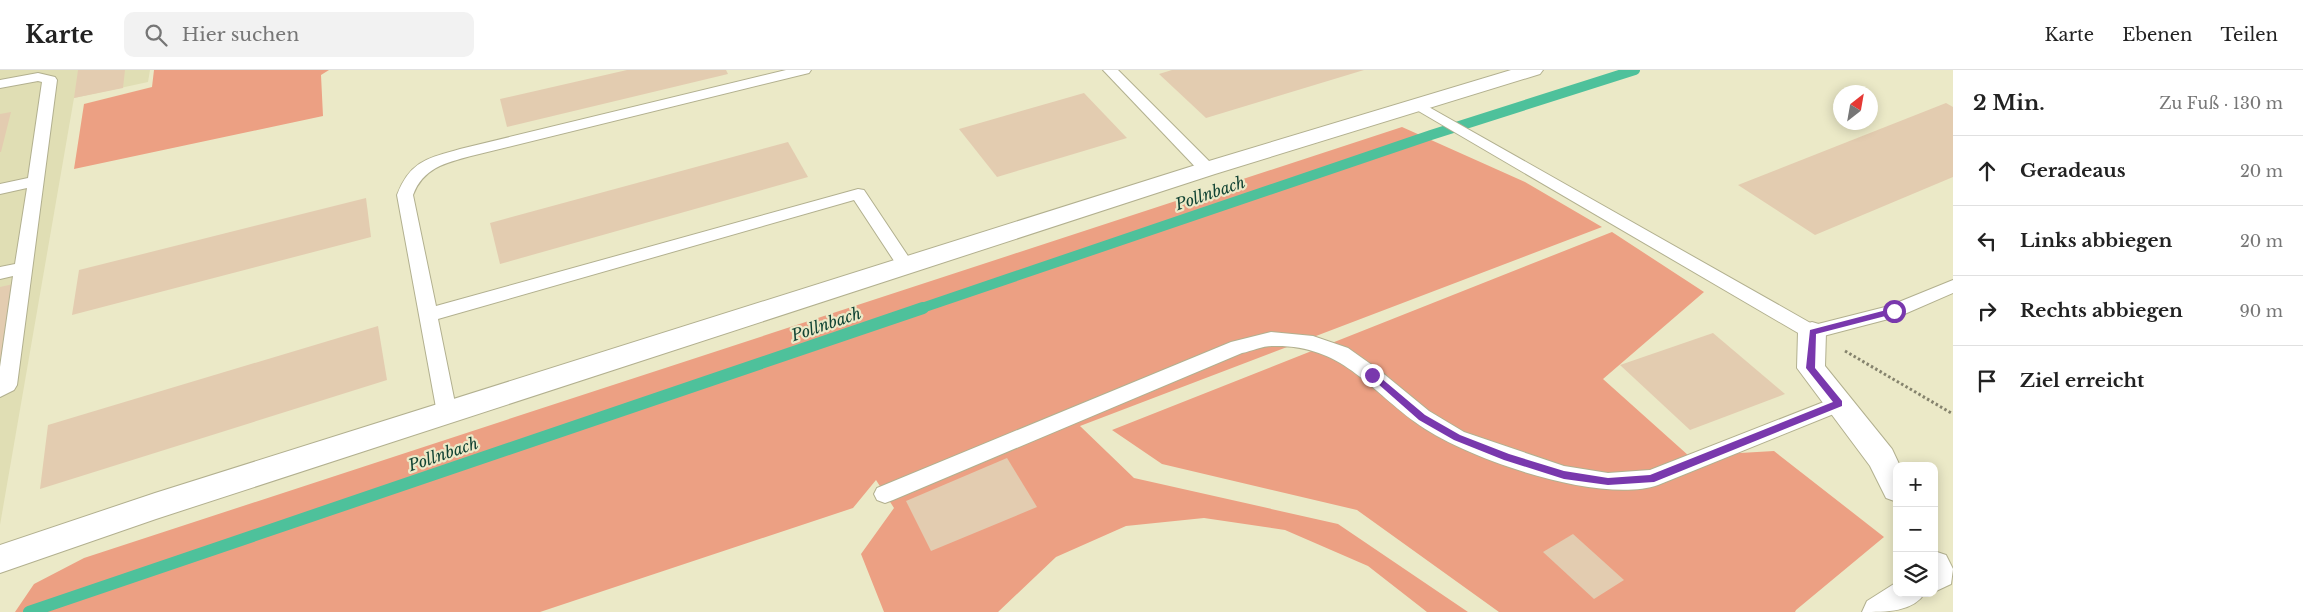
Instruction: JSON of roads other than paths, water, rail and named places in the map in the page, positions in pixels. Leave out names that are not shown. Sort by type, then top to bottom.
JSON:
[{"type":"street","points":[[0,559],[155,506],[1206,168],[1420,106],[1533,70]]},
{"type":"street","points":[[1812,332],[1810,368],[1881,458],[1893,481]]},
{"type":"street","points":[[1879,612],[1902,597]]},
{"type":"lane","points":[[447,412],[405,195],[410,179],[433,162],[466,152],[804,70]]},
{"type":"lane","points":[[1110,70],[1206,168]]},
{"type":"lane","points":[[0,84],[38,77],[50,80],[7,385],[0,390]]},
{"type":"lane","points":[[1420,106],[1812,332],[1894,311],[1953,286]]},
{"type":"lane","points":[[0,189],[36,181]]},
{"type":"lane","points":[[428,315],[858,194],[906,266]]},
{"type":"lane","points":[[0,273],[24,268]]},
{"type":"lane","points":[[885,494],[1238,347],[1271,339],[1314,343],[1341,353],[1372,375],[1422,418],[1457,438],[1507,457],[1564,475],[1608,482],[1651,479],[1839,404]]},
{"type":"waterway","name":"Pollnbach","points":[[919,309],[1431,135],[1635,70]]},
{"type":"waterway","name":"Pollnbach","points":[[29,612],[923,308]]}]
